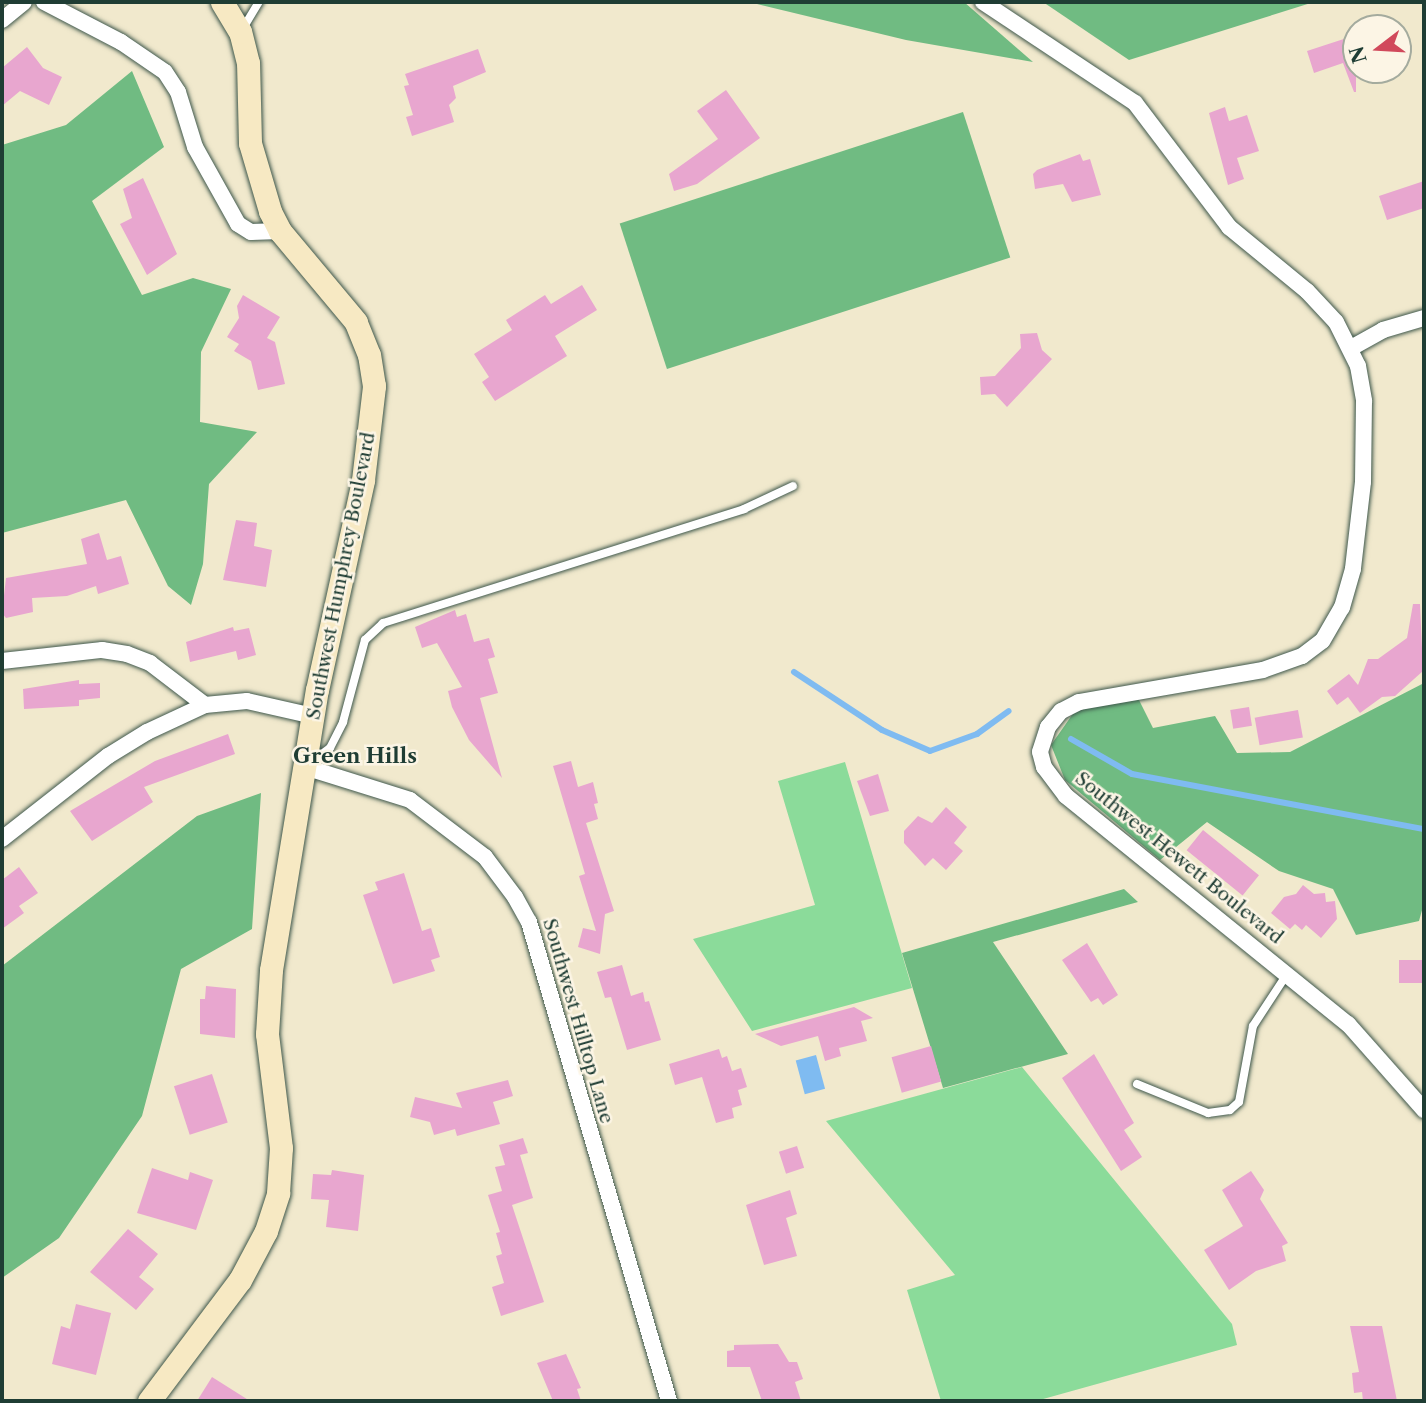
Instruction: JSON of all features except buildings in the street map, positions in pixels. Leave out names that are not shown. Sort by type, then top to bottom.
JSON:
[{"type":"main road","name":"Southwest Humphrey Boulevard","points":[[149,1401],[240,1280],[266,1231],[278,1193],[281,1148],[268,1057],[267,1006],[313,716],[363,480],[374,386],[369,355],[356,323],[280,231],[260,186],[250,143],[248,63],[240,32],[222,2]]},
{"type":"street","points":[[2,20],[24,2]]},
{"type":"street","points":[[44,2],[121,42],[165,72],[178,92],[195,146],[238,225],[251,232],[280,231]]},
{"type":"street","name":"Southwest Hewett Boulevard","points":[[983,2],[1135,103],[1229,227],[1322,304],[1352,348],[1364,401],[1358,538],[1342,607],[1322,640],[1302,656],[1263,670],[1079,702],[1053,719],[1040,752],[1049,776],[1066,796],[1348,1024],[1424,1110]]},
{"type":"street","points":[[1352,348],[1383,330],[1424,317]]},
{"type":"street","points":[[2,661],[102,650],[127,654],[150,663],[205,705]]},
{"type":"street","points":[[2,839],[108,756],[205,705],[247,701],[313,716]]},
{"type":"street","name":"Southwest Hilltop Lane","points":[[305,767],[410,800],[485,857],[515,897],[528,922],[669,1401]]},
{"type":"lane","points":[[240,32],[259,2]]},
{"type":"lane","points":[[305,767],[330,748],[344,722],[365,640],[383,623],[744,509],[793,485]]},
{"type":"lane","points":[[1137,1084],[1208,1113],[1230,1110],[1239,1101],[1256,1018],[1288,973]]},
{"type":"green space","points":[[749,2],[964,2],[1033,62],[906,40]]},
{"type":"green space","points":[[1043,2],[1314,2],[1129,60]]},
{"type":"green space","points":[[132,71],[164,147],[92,201],[142,295],[193,278],[231,289],[201,352],[200,422],[257,432],[209,484],[203,564],[191,605],[168,586],[126,500],[2,533],[2,145],[66,125]]},
{"type":"green space","points":[[963,112],[1010,258],[667,369],[620,224]]},
{"type":"green space","points":[[1424,683],[1424,903],[1419,921],[1356,935],[1333,889],[1279,871],[1207,822],[1160,860],[1065,780],[1051,745],[1077,708],[1137,696],[1153,728],[1215,716],[1237,753],[1290,752]]},
{"type":"green space","points":[[845,762],[912,988],[752,1031],[693,939],[815,905],[778,781]]},
{"type":"green space","points":[[261,793],[252,929],[181,969],[142,1116],[59,1238],[2,1278],[2,966],[197,816]]},
{"type":"green space","points":[[1124,889],[1138,902],[993,942],[1068,1054],[943,1088],[902,953]]},
{"type":"green space","points":[[1022,1067],[1232,1324],[1237,1345],[1036,1401],[941,1401],[907,1290],[955,1275],[826,1121]]},
{"type":"water","points":[[816,1055],[825,1089],[805,1094],[796,1060]]},
{"type":"waterway","points":[[794,672],[882,730],[930,751],[977,734],[1009,711]]},
{"type":"waterway","points":[[1071,739],[1132,774],[1424,829]]},
{"type":"district","name":"Green Hills","points":[[355,756]]}]
